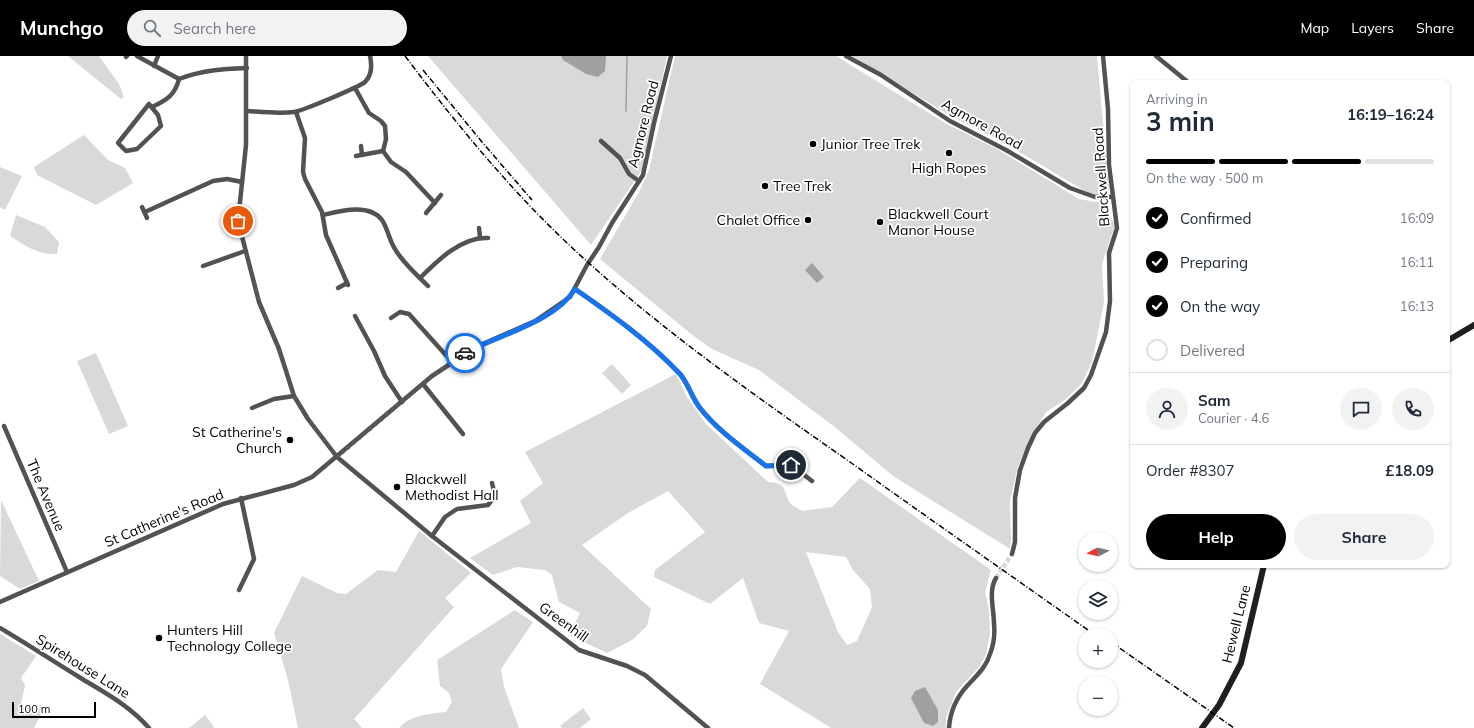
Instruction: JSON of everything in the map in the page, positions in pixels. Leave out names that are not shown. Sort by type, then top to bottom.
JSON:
[{"type":"main road","points":[[1450,339],[1474,325]]},
{"type":"main road","name":"Hewell Lane","points":[[1202,728],[1216,709],[1237,672],[1243,655],[1263,568]]},
{"type":"street","points":[[137,56],[179,79],[196,72],[247,68]]},
{"type":"street","points":[[154,66],[158,56]]},
{"type":"street","name":"Greenhill","points":[[246,56],[247,111],[238,221],[244,251],[259,302],[279,349],[294,396],[308,419],[337,457],[432,536],[579,650],[627,666],[645,675],[708,728]]},
{"type":"street","points":[[247,111],[296,112],[355,88],[364,82],[369,76],[371,67],[370,56]]},
{"type":"street","name":"Agmore Road","points":[[452,362],[476,347],[520,329],[535,321],[562,303],[575,289],[584,269],[643,175],[654,123],[671,56]]},
{"type":"street","name":"Agmore Road","points":[[846,56],[881,75],[950,121],[1006,150],[1070,188],[1095,197],[1113,197]]},
{"type":"street","name":"Blackwell Road","points":[[1012,554],[1015,542],[1014,498],[1020,470],[1028,448],[1044,422],[1084,388],[1092,375],[1106,332],[1110,301],[1109,253],[1117,228],[1109,165],[1108,109],[1103,56]]},
{"type":"street","points":[[1156,56],[1185,80]]},
{"type":"street","points":[[152,107],[175,93],[179,79]]},
{"type":"street","points":[[355,88],[369,112],[381,120],[385,126],[386,139],[383,151]]},
{"type":"street","points":[[149,104],[152,107],[158,115],[161,126],[137,149],[126,151],[118,143],[149,104]]},
{"type":"street","points":[[296,112],[304,138],[303,172],[323,215],[326,235],[347,284],[338,288]]},
{"type":"street","points":[[600,141],[620,158],[629,174],[640,181]]},
{"type":"street","points":[[361,146],[362,155]]},
{"type":"street","points":[[356,156],[383,151]]},
{"type":"street","points":[[383,151],[392,162],[406,172],[434,203]]},
{"type":"street","points":[[147,218],[144,209],[213,181],[227,179],[242,182]]},
{"type":"street","points":[[426,213],[441,195]]},
{"type":"street","points":[[323,215],[341,210],[356,210],[374,214],[381,219],[394,248],[404,262],[428,286]]},
{"type":"street","points":[[479,228],[480,237]]},
{"type":"street","points":[[420,278],[443,254],[480,237],[488,238]]},
{"type":"street","points":[[203,266],[244,251]]},
{"type":"street","points":[[575,289],[605,310],[652,348],[681,375],[699,406],[715,426],[766,466],[791,465],[812,480]]},
{"type":"street","points":[[391,318],[400,312],[409,314],[452,362]]},
{"type":"street","points":[[355,316],[374,351],[385,376],[402,402]]},
{"type":"street","name":"St Catherine's Road","points":[[0,602],[223,504],[302,482],[312,477],[423,384],[452,362]]},
{"type":"street","points":[[423,384],[463,434]]},
{"type":"street","points":[[252,408],[274,399],[294,396]]},
{"type":"street","name":"The Avenue","points":[[4,426],[67,572]]},
{"type":"street","points":[[432,536],[445,517],[457,509],[488,505],[495,496],[492,483]]},
{"type":"street","points":[[239,590],[254,559],[241,498]]},
{"type":"street","points":[[949,728],[951,713],[954,705],[964,689],[983,668],[991,653],[995,626],[992,587],[996,578]]},
{"type":"street","name":"Spirehouse Lane","points":[[0,628],[81,679],[108,693],[135,712],[149,728]]},
{"type":"shaded area","points":[[68,56],[99,56],[119,84],[124,97],[121,99]]},
{"type":"shaded area","points":[[428,56],[667,56],[642,170],[591,245]]},
{"type":"shaded area","points":[[561,56],[606,56],[605,71],[598,77],[586,74],[563,60]]},
{"type":"shaded area","points":[[675,56],[836,56],[945,123],[997,149],[1079,199],[1102,203],[1112,220],[1116,222],[1102,264],[1104,302],[1092,362],[1082,383],[1066,399],[1046,412],[1030,439],[1018,466],[1010,501],[1010,549],[893,476],[836,428],[759,370],[712,349],[691,334],[600,259],[639,192],[649,170]]},
{"type":"shaded area","points":[[852,56],[1097,56],[1109,190],[1108,196],[1095,195],[1085,191],[999,140],[949,115]]},
{"type":"shaded area","points":[[84,135],[108,160],[125,168],[133,183],[96,205],[37,175],[34,167]]},
{"type":"shaded area","points":[[0,167],[22,176],[5,210],[0,207]]},
{"type":"shaded area","points":[[16,215],[45,227],[59,242],[57,254],[43,253],[10,236]]},
{"type":"shaded area","points":[[812,263],[824,277],[817,283],[805,270]]},
{"type":"shaded area","points":[[96,353],[128,426],[109,434],[77,361]]},
{"type":"shaded area","points":[[612,364],[631,385],[622,394],[602,373]]},
{"type":"shaded area","points":[[676,374],[687,397],[706,424],[768,482],[775,482],[782,486],[791,504],[802,511],[832,507],[860,478],[991,570],[985,592],[989,610],[990,634],[986,654],[980,666],[956,692],[946,718],[946,728],[831,728],[760,684],[789,631],[759,623],[743,578],[710,604],[654,577],[655,570],[705,532],[668,491],[628,513],[582,545],[651,609],[647,626],[632,640],[607,653],[569,635],[580,613],[559,602],[552,575],[545,570],[517,567],[493,575],[470,558],[531,523],[520,501],[543,483],[525,452]],"holes":[[[806,552],[846,557],[853,570],[870,589],[872,607],[857,641],[847,645],[838,632]]]},
{"type":"shaded area","points":[[1,500],[39,581],[20,589],[0,576]]},
{"type":"shaded area","points":[[419,531],[471,573],[445,598],[454,607],[354,719],[362,728],[298,728],[288,680],[274,633],[302,576],[337,593],[346,594],[378,570],[396,572]]},
{"type":"shaded area","points":[[515,610],[533,622],[501,669],[504,687],[519,728],[399,728],[414,718],[446,712],[452,702],[449,693],[440,686],[437,660]]},
{"type":"shaded area","points":[[0,634],[36,656],[21,678],[25,685],[20,708],[44,709],[34,728],[0,728]]},
{"type":"shaded area","points":[[925,687],[938,710],[938,722],[933,726],[924,723],[911,698],[915,691]]},
{"type":"shaded area","points":[[583,708],[591,719],[580,728],[562,728],[560,726]]},
{"type":"shaded area","points":[[205,715],[214,727],[213,728],[189,728]]},
{"type":"waterway","points":[[626,111],[627,56]]},
{"type":"tunnel","points":[[996,578],[1012,554]]},
{"type":"railway","points":[[405,56],[462,129],[502,176],[566,242],[633,301],[740,384],[1085,628]]},
{"type":"railway","points":[[423,70],[532,200]]},
{"type":"railway","points":[[1118,647],[1234,728]]},
{"type":"way so far","points":[[238,221],[244,251],[259,302],[279,349],[294,396],[308,419],[337,457],[432,376],[465,353]]},
{"type":"place","name":"Junior Tree Trek","points":[[813,144]]},
{"type":"place","name":"High Ropes","points":[[949,153]]},
{"type":"place","name":"Tree Trek","points":[[765,186]]},
{"type":"place","name":"Chalet Office","points":[[808,220]]},
{"type":"place","name":"Blackwell Court Manor House","points":[[880,222]]},
{"type":"place","name":"St Catherine's Church","points":[[290,440]]},
{"type":"place","name":"Blackwell Methodist Hall","points":[[397,487]]},
{"type":"place","name":"Hunters Hill Technology College","points":[[159,638]]},
{"type":"route","points":[[465,353],[520,329],[546,315],[570,297],[575,289],[605,310],[652,348],[681,375],[690,393],[715,426],[766,466],[791,465]]}]
